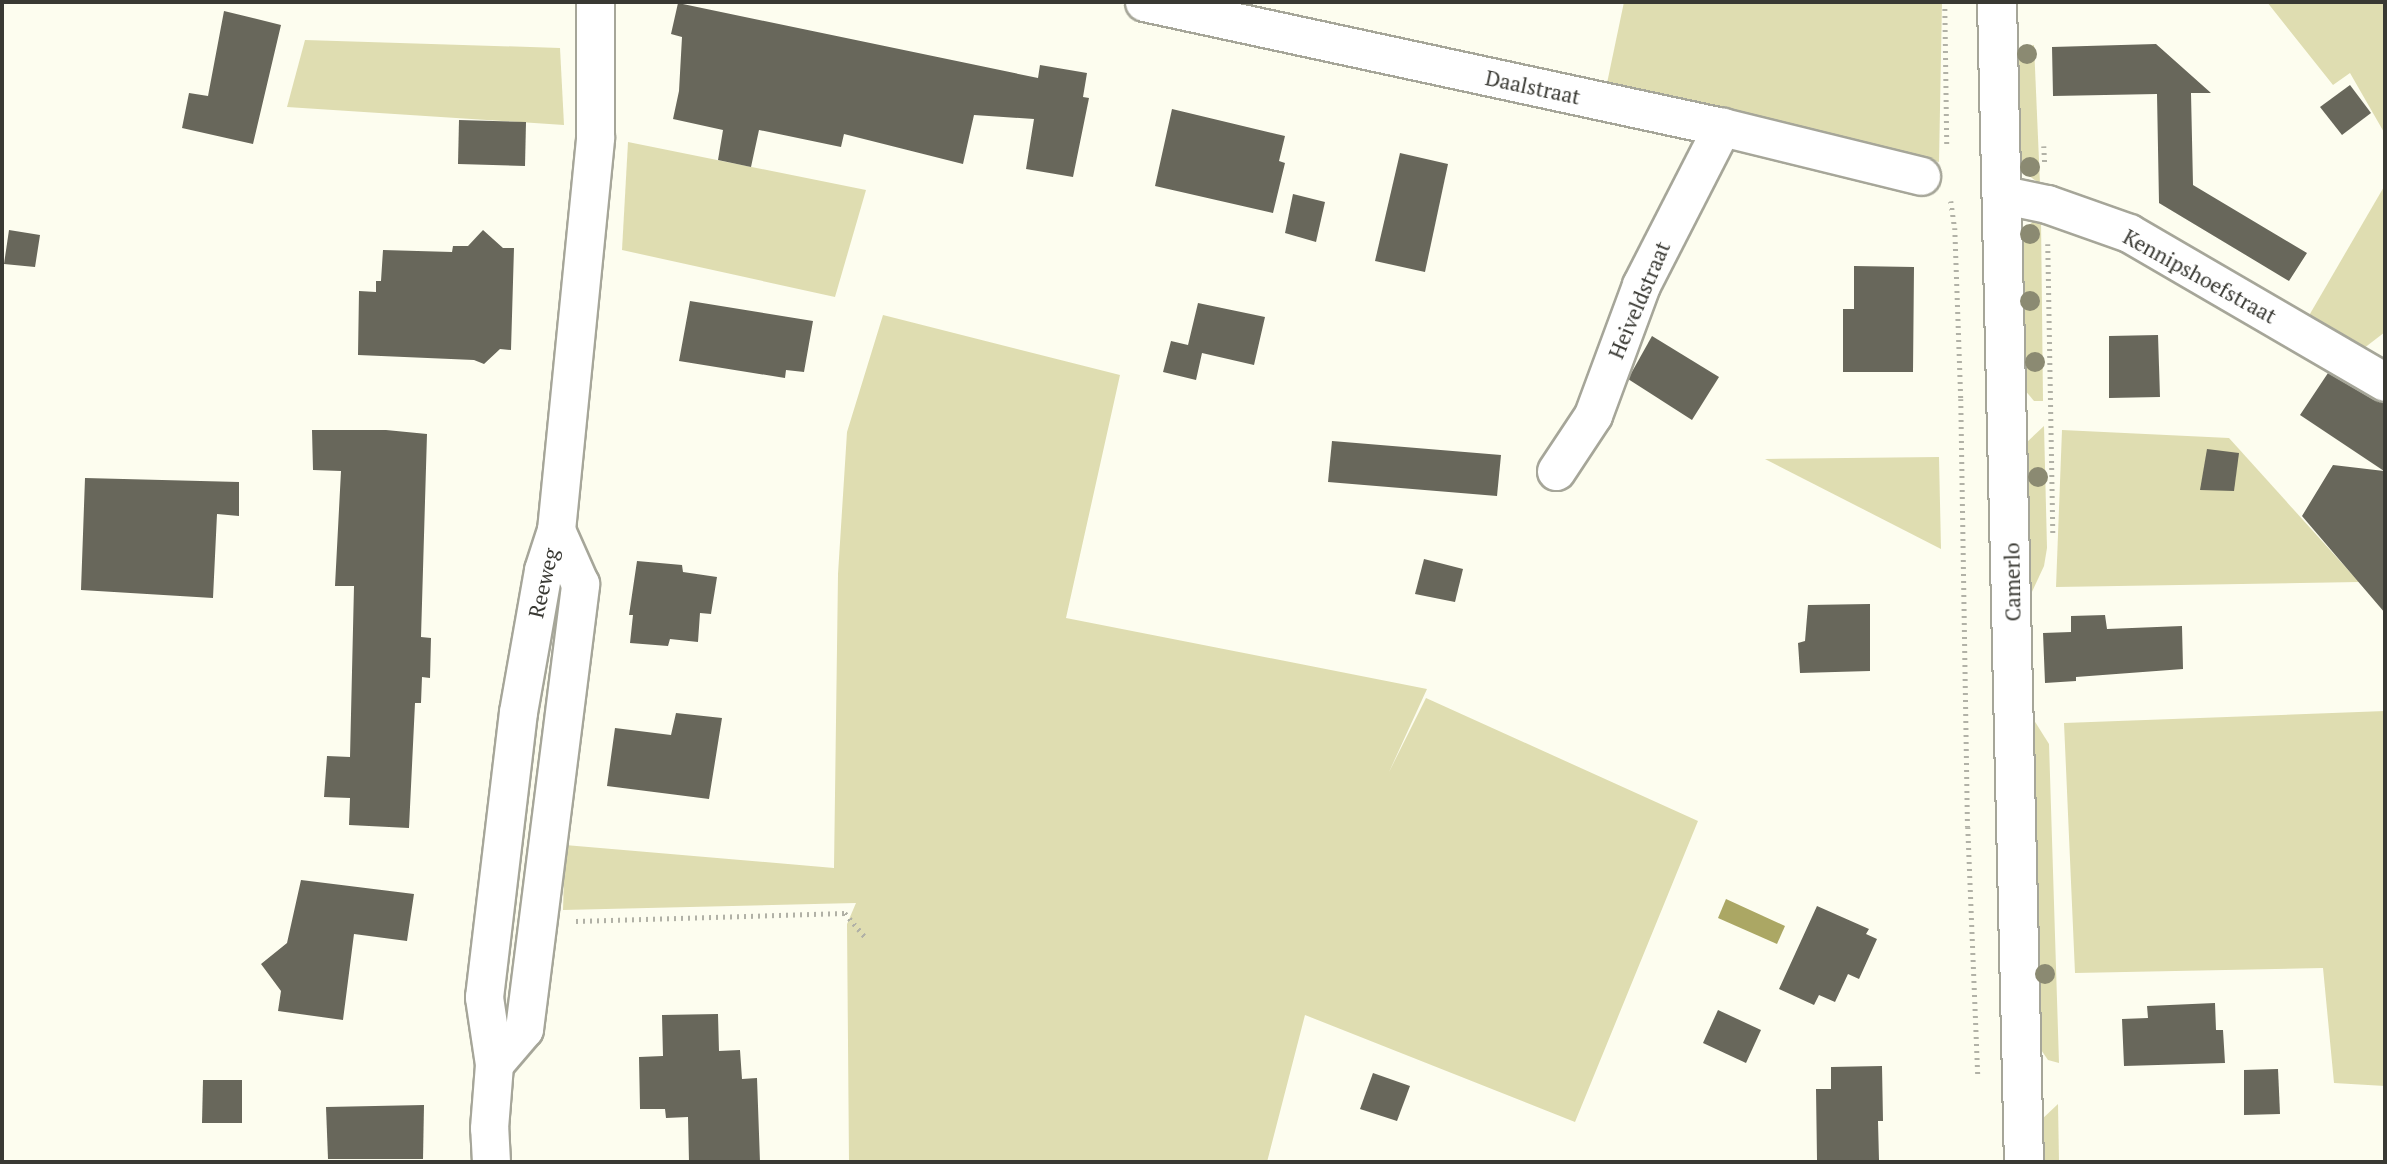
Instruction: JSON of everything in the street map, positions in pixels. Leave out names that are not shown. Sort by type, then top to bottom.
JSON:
[{"type":"main road","name":"Camerlo","points":[[1997,2],[2004,194],[2024,1162]]},
{"type":"street","name":"Reeweg","points":[[491,1162],[489,1128],[494,1064],[484,997],[518,712],[543,570],[556,530],[595,137],[595,2]]},
{"type":"street","name":"Daalstraat","points":[[1144,2],[1722,127],[1934,165]]},
{"type":"street","name":"Heiveldstraat","points":[[1556,471],[1593,415],[1641,285],[1722,127]]},
{"type":"street","name":"Kennipshoefstraat","points":[[2004,194],[2047,204],[2129,233],[2385,382]]},
{"type":"street","points":[[494,1064],[524,1029],[579,584],[556,530]]},
{"type":"path","points":[[1934,165],[1945,2]]},
{"type":"path","points":[[1955,228],[1968,827],[1978,1079]]},
{"type":"path","points":[[538,918],[577,921],[845,913],[865,937]]},
{"type":"shaded area","points":[[1624,2],[1942,2],[1939,162],[1606,88]]},
{"type":"shaded area","points":[[2267,2],[2385,2],[2385,134],[2350,73],[2333,85]]},
{"type":"shaded area","points":[[305,40],[560,48],[564,125],[287,107]]},
{"type":"shaded area","points":[[2034,45],[2040,184],[2021,170],[2018,122],[2018,54],[2024,48]]},
{"type":"shaded area","points":[[628,142],[866,190],[835,297],[622,250]]},
{"type":"shaded area","points":[[2385,185],[2385,332],[2359,352],[2307,319]]},
{"type":"shaded area","points":[[2041,219],[2043,401],[2034,401],[2024,389],[2021,235],[2033,221]]},
{"type":"shaded area","points":[[883,315],[1120,375],[1066,618],[1427,689],[1389,772],[1426,698],[1698,821],[1575,1122],[1305,1015],[1267,1162],[849,1162],[847,924],[856,903],[563,910],[565,845],[834,868],[838,574],[847,432]]},
{"type":"shaded area","points":[[2044,426],[2047,548],[2044,566],[2030,596],[2026,443]]},
{"type":"shaded area","points":[[2062,430],[2229,438],[2359,582],[2056,587]]},
{"type":"shaded area","points":[[1939,457],[1941,549],[1765,459]]},
{"type":"shaded area","points":[[2385,711],[2385,1086],[2334,1083],[2323,968],[2075,973],[2064,723]]},
{"type":"shaded area","points":[[2032,717],[2049,744],[2059,1063],[2048,1060],[2037,1044]]},
{"type":"shaded area","points":[[1726,899],[1785,926],[1777,944],[1718,918]]},
{"type":"shaded area","points":[[2058,1104],[2059,1162],[2040,1162],[2040,1121]]},
{"type":"building","points":[[678,3],[1038,78],[1040,65],[1087,73],[1083,97],[1089,98],[1073,177],[1026,169],[1034,119],[974,115],[963,164],[844,134],[841,147],[759,130],[751,167],[718,160],[723,130],[673,119],[679,91],[682,37],[671,34]]},
{"type":"building","points":[[224,11],[281,25],[253,144],[182,128],[189,93],[208,96]]},
{"type":"building","points":[[2156,44],[2211,93],[2191,93],[2193,185],[2307,253],[2289,281],[2159,203],[2157,94],[2053,96],[2052,47]]},
{"type":"building","points":[[2350,85],[2371,113],[2342,135],[2320,107]]},
{"type":"building","points":[[1172,109],[1285,136],[1279,161],[1285,163],[1273,213],[1155,186]]},
{"type":"building","points":[[459,120],[526,122],[525,166],[458,164]]},
{"type":"building","points":[[1400,153],[1448,164],[1425,272],[1375,261]]},
{"type":"building","points":[[1293,194],[1325,202],[1316,242],[1285,233]]},
{"type":"building","points":[[9,230],[40,235],[35,267],[4,264]]},
{"type":"building","points":[[483,230],[503,248],[514,248],[511,350],[500,349],[484,364],[474,360],[358,355],[359,291],[376,292],[376,281],[381,281],[383,250],[452,252],[453,246],[468,246]]},
{"type":"building","points":[[1854,266],[1914,267],[1913,372],[1843,372],[1843,309],[1854,309]]},
{"type":"building","points":[[690,301],[813,321],[804,372],[786,370],[785,378],[679,361]]},
{"type":"building","points":[[1198,303],[1265,317],[1254,365],[1202,353],[1196,380],[1163,372],[1171,341],[1188,345]]},
{"type":"building","points":[[2158,335],[2160,397],[2109,398],[2109,336]]},
{"type":"building","points":[[1652,336],[1719,377],[1692,420],[1628,379]]},
{"type":"building","points":[[2328,373],[2374,400],[2385,403],[2385,613],[2302,516],[2333,465],[2384,471],[2300,415]]},
{"type":"building","points":[[312,430],[386,430],[427,434],[421,637],[431,638],[430,678],[422,677],[421,703],[415,703],[409,828],[349,825],[350,798],[324,797],[327,756],[350,757],[354,586],[335,586],[341,471],[313,470]]},
{"type":"building","points":[[1332,441],[1501,455],[1497,496],[1328,482]]},
{"type":"building","points":[[2207,449],[2239,453],[2234,491],[2200,490]]},
{"type":"building","points":[[85,478],[239,482],[239,516],[217,514],[213,598],[81,590]]},
{"type":"building","points":[[1424,559],[1463,569],[1455,602],[1415,594]]},
{"type":"building","points":[[637,561],[682,565],[683,572],[717,577],[711,614],[700,613],[698,642],[670,639],[668,646],[630,643],[633,615],[629,615]]},
{"type":"building","points":[[1870,604],[1870,671],[1800,673],[1798,643],[1805,641],[1808,605]]},
{"type":"building","points":[[2105,615],[2107,629],[2182,626],[2183,669],[2076,677],[2076,681],[2045,683],[2043,633],[2071,632],[2071,616]]},
{"type":"building","points":[[676,713],[722,718],[709,799],[607,786],[615,728],[671,735]]},
{"type":"building","points":[[301,880],[414,894],[407,941],[354,934],[343,1020],[278,1011],[281,991],[261,964],[287,943]]},
{"type":"building","points":[[1817,906],[1869,929],[1866,934],[1877,939],[1859,979],[1848,974],[1835,1002],[1819,995],[1814,1005],[1779,989]]},
{"type":"building","points":[[2215,1003],[2216,1030],[2223,1030],[2225,1063],[2124,1066],[2122,1019],[2148,1018],[2147,1006]]},
{"type":"building","points":[[1718,1010],[1761,1030],[1746,1063],[1703,1043]]},
{"type":"building","points":[[718,1014],[719,1051],[740,1050],[742,1079],[757,1078],[760,1162],[689,1162],[688,1117],[666,1118],[665,1109],[640,1109],[639,1057],[663,1056],[662,1015]]},
{"type":"building","points":[[1882,1066],[1883,1121],[1878,1121],[1879,1160],[1817,1160],[1816,1089],[1831,1089],[1831,1067]]},
{"type":"building","points":[[2278,1069],[2280,1114],[2244,1115],[2244,1070]]},
{"type":"building","points":[[1373,1073],[1410,1086],[1397,1121],[1360,1109]]},
{"type":"building","points":[[203,1080],[242,1080],[242,1123],[202,1123]]},
{"type":"building","points":[[424,1105],[423,1159],[328,1159],[326,1107]]}]
